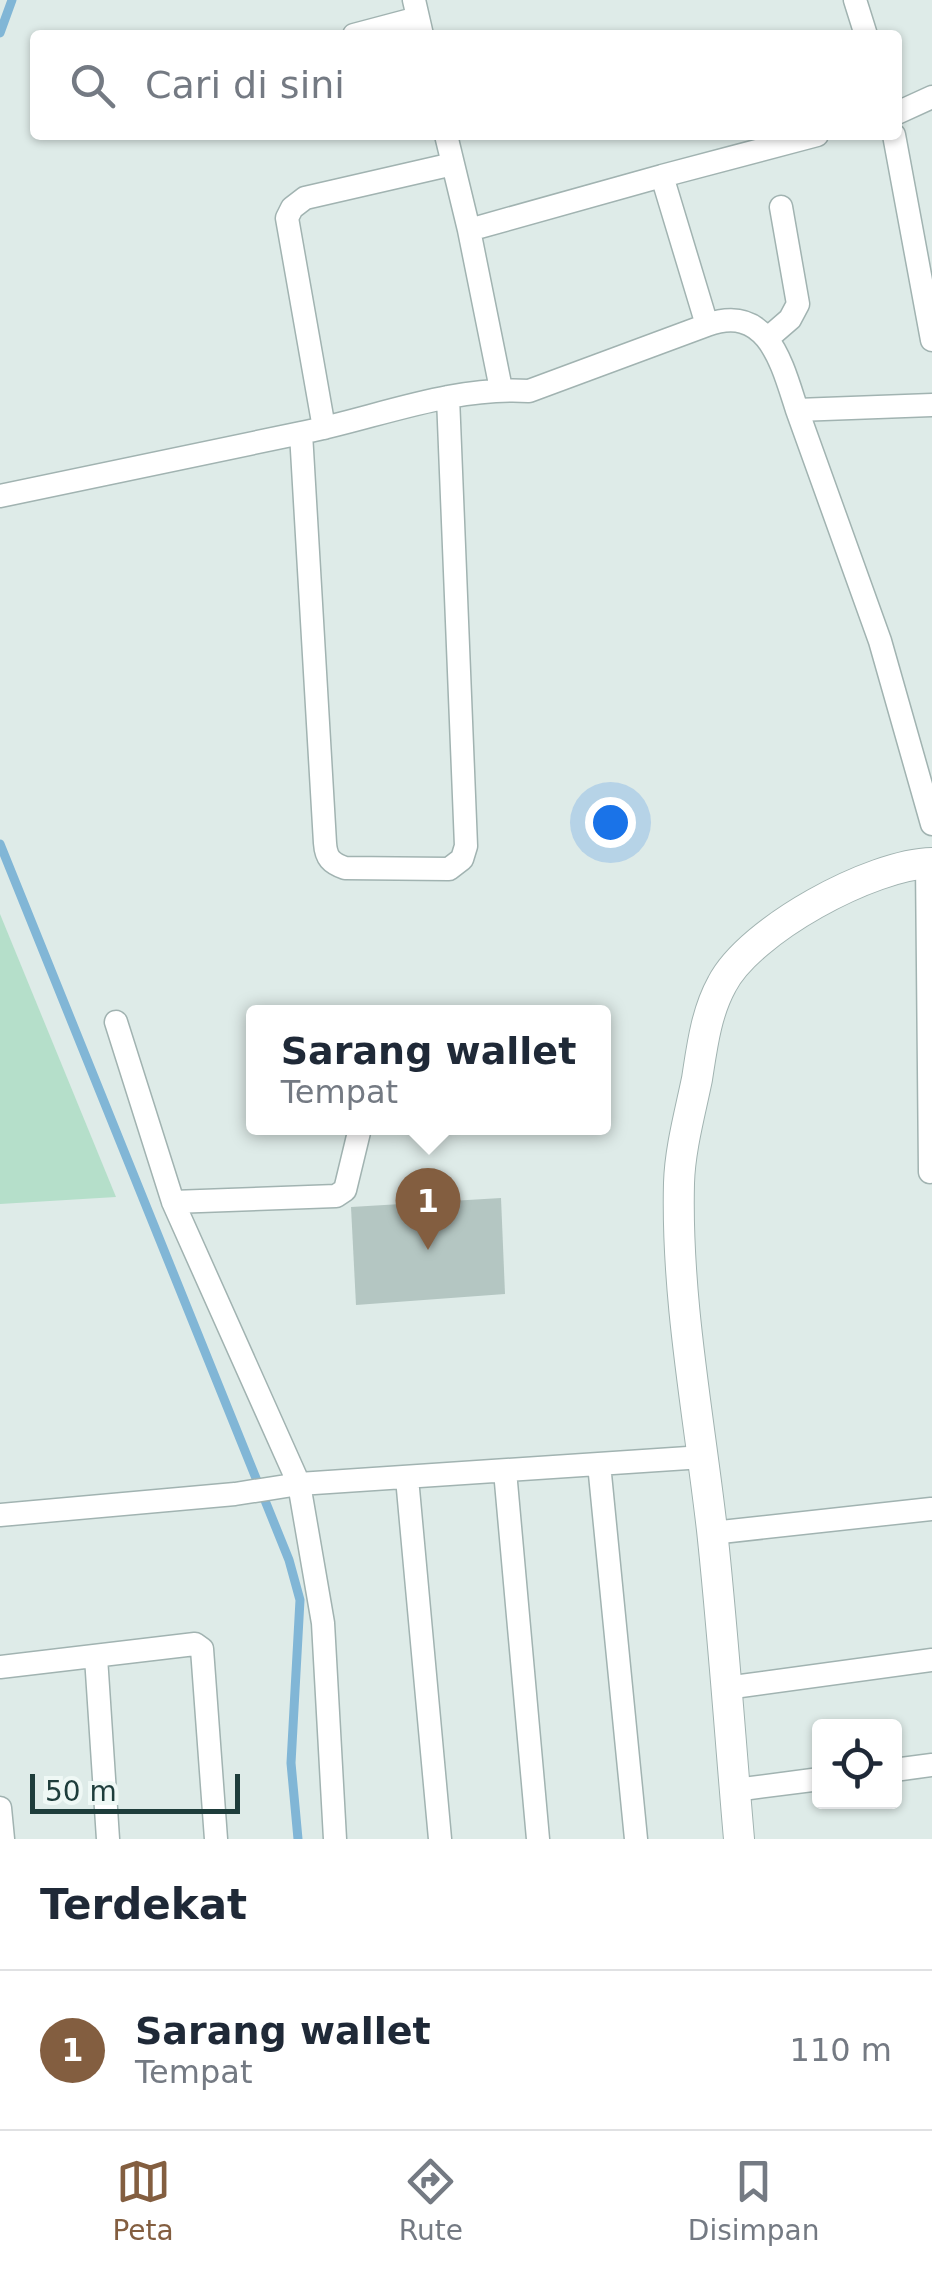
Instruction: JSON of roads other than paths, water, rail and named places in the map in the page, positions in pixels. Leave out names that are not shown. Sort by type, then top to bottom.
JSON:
[{"type":"street","points":[[855,0],[864,30]]},
{"type":"street","points":[[373,30],[418,18]]},
{"type":"street","points":[[902,110],[932,97]]},
{"type":"street","points":[[447,140],[501,389]]},
{"type":"street","points":[[469,230],[798,140]]},
{"type":"street","points":[[895,140],[932,340]]},
{"type":"street","points":[[448,397],[466,846],[462,859],[449,869],[346,868],[326,856],[312,430],[287,218],[305,198],[453,164]]},
{"type":"street","points":[[662,176],[707,325]]},
{"type":"street","points":[[768,338],[790,319],[798,304],[780,207]]},
{"type":"street","points":[[0,496],[448,397],[501,389],[529,391],[725,318],[741,318],[768,338],[797,410],[880,641],[932,824]]},
{"type":"street","points":[[797,410],[932,405]]},
{"type":"street","points":[[739,1839],[712,1533],[686,1308],[680,1180],[705,1032],[731,969],[781,926],[858,881],[891,868],[930,863],[930,1172]]},
{"type":"street","points":[[116,1022],[173,1202],[290,1486],[323,1624],[335,1839]]},
{"type":"street","points":[[173,1202],[336,1196],[344,1190],[358,1135]]},
{"type":"street","points":[[0,1515],[290,1486],[703,1457]]},
{"type":"street","points":[[599,1464],[636,1839]]},
{"type":"street","points":[[505,1471],[538,1839]]},
{"type":"street","points":[[407,1478],[440,1839]]},
{"type":"street","points":[[712,1533],[932,1510]]},
{"type":"street","points":[[0,1666],[195,1644],[202,1649],[216,1839]]},
{"type":"street","points":[[96,1656],[108,1839]]},
{"type":"street","points":[[726,1688],[932,1660]]},
{"type":"street","points":[[902,1769],[932,1765]]},
{"type":"street","points":[[735,1790],[812,1781]]},
{"type":"street","points":[[0,1808],[3,1839]]},
{"type":"waterway","points":[[0,33],[12,0]]},
{"type":"waterway","points":[[0,844],[289,1560],[300,1600],[291,1763],[298,1839]]},
{"type":"place","name":"Sarang wallet","points":[[428,1250]]}]
